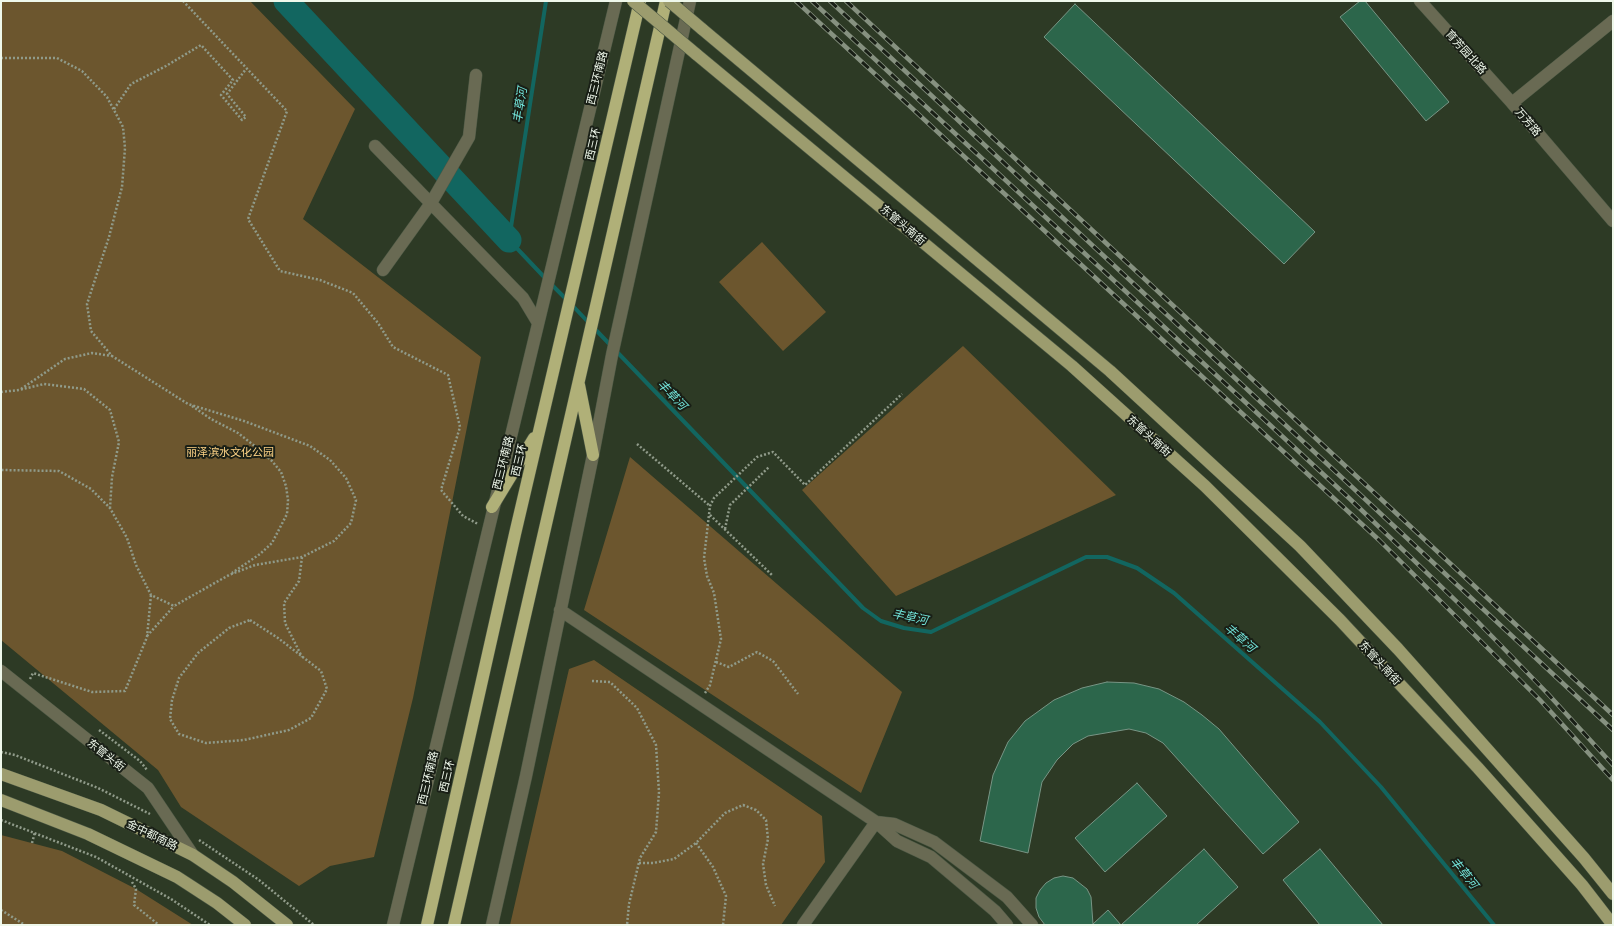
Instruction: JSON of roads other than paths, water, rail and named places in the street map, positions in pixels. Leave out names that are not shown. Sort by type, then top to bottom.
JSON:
[{"type":"highway","name":"西三环","points":[[427,925],[515,534],[640,1]]},
{"type":"highway","points":[[454,925],[666,1]]},
{"type":"highway","points":[[578,380],[593,455]]},
{"type":"highway","points":[[492,507],[540,428]]},
{"type":"main road","name":"东管头南街","points":[[633,1],[1072,366],[1205,486],[1340,620],[1467,757],[1582,885],[1613,925]]},
{"type":"main road","name":"东管头南街","points":[[669,1],[1110,371],[1300,546],[1398,649],[1584,858],[1613,894]]},
{"type":"main road","name":"金中都南路","points":[[1,774],[101,810],[194,855],[233,882],[287,925]]},
{"type":"main road","points":[[1,800],[88,834],[177,877],[217,903],[245,925]]},
{"type":"street","name":"西三环南路","points":[[393,925],[492,507],[616,1]]},
{"type":"street","points":[[492,925],[526,776],[593,455],[612,355],[690,1]]},
{"type":"street","name":"育芳园北路","points":[[1420,1],[1512,103]]},
{"type":"street","name":"万芳路","points":[[1613,21],[1512,103],[1613,221]]},
{"type":"street","points":[[383,270],[431,203],[469,137],[476,75]]},
{"type":"street","points":[[375,146],[523,298],[538,323]]},
{"type":"street","points":[[560,610],[876,822],[897,841],[931,857],[995,911],[1007,925]]},
{"type":"street","name":"东管头街","points":[[1,671],[148,788],[194,855]]},
{"type":"street","points":[[803,925],[876,822]]},
{"type":"street","points":[[876,822],[894,824],[934,842],[1007,897],[1032,925]]},
{"type":"waterway","points":[[286,1],[509,240]]},
{"type":"waterway","name":"丰草河","points":[[546,1],[509,240],[546,279]]},
{"type":"waterway","name":"丰草河","points":[[551,284],[567,300]]},
{"type":"waterway","name":"丰草河","points":[[572,305],[589,323]]},
{"type":"waterway","name":"丰草河","points":[[594,328],[863,608],[881,621],[904,628],[931,632],[1086,557],[1107,557],[1137,568],[1174,593],[1320,722],[1381,787],[1494,925]]},
{"type":"railway","points":[[796,1],[1379,540],[1540,700],[1613,780]]},
{"type":"railway","points":[[812,1],[1350,499],[1477,621],[1548,694],[1613,765]]},
{"type":"railway","points":[[830,1],[1613,730]]},
{"type":"railway","points":[[846,1],[1613,715]]},
{"type":"park label","name":"丽泽滨水文化公园","points":[[230,452]]}]
